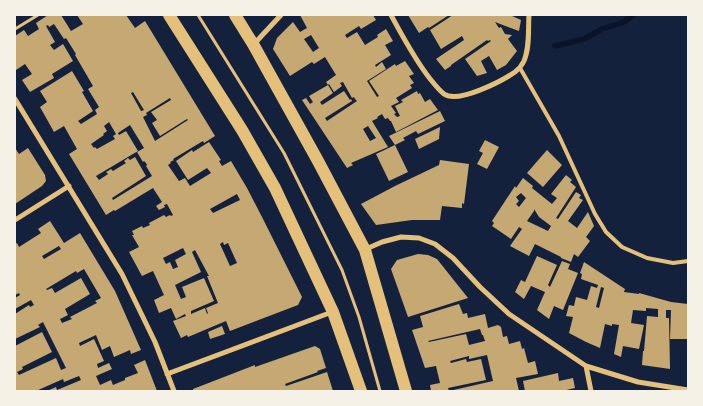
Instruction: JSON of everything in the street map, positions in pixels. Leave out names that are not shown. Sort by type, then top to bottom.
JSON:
[{"type":"main road","points":[[169,15],[242,130],[275,188],[332,312],[361,391]]},
{"type":"main road","points":[[234,15],[253,44],[365,250],[401,368],[406,391]]},
{"type":"street","points":[[253,44],[281,15]]},
{"type":"street","points":[[390,15],[423,68],[446,96],[464,96],[486,88],[506,78],[520,68],[526,54],[529,15]]},
{"type":"street","points":[[15,99],[122,274],[155,342],[174,391]]},
{"type":"street","points":[[15,220],[69,186]]},
{"type":"street","points":[[365,250],[382,242],[401,237],[419,238],[435,244],[453,258],[509,314],[586,366],[638,382],[688,390]]},
{"type":"street","points":[[167,374],[332,312]]},
{"type":"street","points":[[586,366],[591,391]]},
{"type":"lane","points":[[520,68],[559,136],[595,214],[606,232],[622,247],[647,258],[673,263],[688,261]]},
{"type":"path","points":[[15,30],[38,15]]},
{"type":"path","points":[[198,15],[284,153],[342,270],[359,317],[380,391]]},
{"type":"building","points":[[48,15],[61,15],[71,31],[83,24],[77,15],[126,15],[135,28],[145,21],[215,136],[173,159],[168,165],[179,181],[185,178],[190,186],[211,173],[207,168],[188,180],[176,161],[192,150],[193,152],[209,142],[221,160],[219,161],[222,166],[231,161],[247,188],[302,297],[298,305],[230,331],[226,321],[188,337],[187,335],[181,338],[173,321],[186,316],[185,314],[176,319],[171,308],[159,313],[154,300],[164,295],[153,271],[142,276],[129,252],[139,247],[132,235],[134,235],[132,231],[142,226],[143,228],[150,225],[149,223],[164,215],[166,217],[173,215],[167,204],[159,210],[156,206],[162,202],[153,188],[106,215],[69,154],[77,149],[64,126],[54,132],[40,107],[47,102],[40,91],[72,71],[93,111],[78,121],[81,124],[97,114],[95,110],[99,107],[88,89],[93,86],[76,54],[54,24],[49,27],[48,25],[46,26],[55,42],[50,45],[54,50],[63,44],[73,61],[52,74],[54,78],[30,92],[22,80],[32,74],[25,64],[15,69],[15,36],[24,30],[28,36],[39,29],[36,23]],"holes":[[[133,92],[144,110],[141,111],[131,93]],[[170,98],[171,100],[151,112],[157,120],[152,123],[160,136],[188,120],[155,141],[143,117],[147,115],[146,113]],[[109,122],[116,134],[113,136],[115,139],[97,149],[94,148],[91,144],[107,131],[104,126]],[[130,125],[144,148],[137,152],[143,162],[146,163],[152,176],[113,200],[112,198],[146,176],[135,157],[130,160],[128,158],[124,161],[126,163],[113,171],[111,169],[106,172],[108,174],[99,180],[96,176],[138,151],[126,131],[119,135],[118,133]],[[237,194],[240,200],[213,213],[210,209]],[[223,242],[224,245],[228,243],[237,263],[230,266],[220,244]],[[183,248],[186,254],[175,260],[178,267],[173,269],[170,262],[166,264],[163,258]],[[195,250],[209,276],[207,276],[218,303],[206,308],[207,314],[205,308],[191,314],[191,311],[214,301],[204,278],[182,287],[186,297],[181,299],[175,285],[201,272],[192,252]]]},
{"type":"building","points":[[300,15],[373,15],[376,20],[361,29],[359,26],[345,35],[347,38],[357,32],[365,45],[378,37],[377,35],[386,29],[393,41],[385,45],[391,55],[375,65],[376,67],[382,62],[386,69],[367,81],[377,97],[379,96],[369,81],[395,64],[396,66],[405,61],[414,74],[409,76],[414,83],[410,85],[412,88],[396,98],[399,102],[391,106],[396,113],[394,114],[397,117],[400,116],[395,106],[403,102],[401,100],[417,91],[425,102],[430,99],[438,110],[396,132],[388,118],[385,119],[382,114],[377,117],[372,121],[388,147],[351,163],[353,165],[347,168],[302,100],[306,98],[310,104],[313,102],[309,96],[328,85],[326,82],[336,75],[325,57],[314,64],[312,62],[290,76],[273,49],[277,38],[293,22],[300,32],[307,28]],"holes":[[[311,35],[319,48],[313,52],[304,39]],[[343,82],[352,98],[354,97],[357,101],[327,121],[325,118],[352,101],[344,91],[322,105],[320,102],[333,93],[329,84],[334,92],[342,86],[340,83]],[[368,126],[376,138],[370,141],[363,129]]]},
{"type":"building","points":[[408,15],[449,15],[419,33]]},
{"type":"building","points":[[453,15],[510,15],[521,20],[519,31],[495,22],[505,34],[512,35],[508,39],[517,51],[506,65],[497,70],[489,56],[481,61],[487,73],[477,76],[465,59],[491,41],[487,40],[445,70],[436,59],[464,40],[462,36],[441,49],[430,30]]},
{"type":"building","points":[[440,111],[445,121],[418,134],[416,131],[395,145],[389,136]]},
{"type":"building","points":[[440,127],[439,139],[419,149],[415,139]]},
{"type":"building","points":[[485,140],[499,147],[487,169],[477,164],[483,153],[479,151]]},
{"type":"building","points":[[395,145],[408,172],[389,181],[376,154]]},
{"type":"building","points":[[15,148],[19,154],[28,148],[45,175],[46,181],[42,186],[15,204]]},
{"type":"building","points":[[547,150],[562,165],[543,187],[527,173]]},
{"type":"building","points":[[440,160],[469,164],[462,208],[442,206],[440,220],[412,220],[376,225],[361,204],[439,165]]},
{"type":"building","points":[[566,175],[576,187],[556,218],[558,219],[576,192],[581,195],[579,198],[583,200],[568,221],[577,228],[588,212],[594,226],[586,237],[590,241],[578,257],[574,254],[571,262],[535,244],[529,256],[510,246],[522,229],[519,227],[511,239],[492,226],[494,223],[492,221],[515,186],[516,188],[523,178],[552,204],[557,198],[551,194]],"holes":[[[521,193],[526,198],[519,207],[516,204],[519,201],[516,197]],[[534,209],[539,217],[551,226],[548,231],[527,221]]]},
{"type":"building","points":[[50,221],[64,243],[80,233],[115,291],[141,350],[131,354],[130,350],[114,357],[110,346],[102,350],[96,335],[79,343],[80,346],[94,339],[104,361],[97,364],[98,368],[109,363],[112,369],[96,376],[100,385],[111,380],[113,385],[138,373],[134,365],[145,360],[157,391],[47,391],[56,387],[57,390],[81,380],[79,376],[64,382],[63,379],[36,391],[15,391],[15,346],[42,332],[52,352],[22,367],[23,369],[17,372],[19,375],[56,358],[61,370],[66,368],[43,322],[38,325],[40,327],[15,339],[15,314],[29,305],[30,307],[34,305],[31,300],[15,309],[15,298],[20,295],[19,293],[15,295],[15,244],[17,243],[19,247],[41,233],[38,229]],"holes":[[[59,246],[61,249],[44,259],[42,256]],[[84,269],[101,298],[95,301],[97,303],[62,323],[60,319],[68,315],[65,309],[90,294],[81,278],[55,293],[52,288],[46,289],[76,271],[77,273]]]},
{"type":"building","points":[[418,254],[428,255],[437,259],[468,298],[408,317],[391,269],[397,260]]},
{"type":"building","points":[[537,256],[557,265],[548,285],[550,287],[562,261],[570,264],[568,269],[578,273],[563,310],[554,306],[549,319],[537,310],[545,292],[531,286],[524,299],[515,292],[521,280],[525,282]]},
{"type":"building","points":[[584,262],[625,289],[624,292],[639,293],[671,302],[688,304],[688,339],[670,339],[671,310],[666,310],[666,318],[669,318],[670,369],[642,365],[647,316],[658,317],[658,309],[646,308],[646,311],[633,310],[631,323],[644,325],[639,349],[623,346],[621,357],[614,354],[619,325],[605,324],[600,348],[569,333],[573,317],[566,316],[569,305],[574,306],[576,297],[587,300],[591,286],[597,288],[598,285],[581,279],[582,274],[580,273]],"holes":[[[601,287],[604,288],[599,308],[596,307]]]},
{"type":"building","points":[[459,304],[463,314],[467,313],[468,318],[485,314],[488,328],[498,325],[501,327],[503,337],[507,336],[509,344],[520,341],[528,363],[535,361],[538,374],[516,378],[519,391],[449,391],[431,391],[430,385],[440,383],[436,366],[425,368],[412,330],[423,327],[420,316]],"holes":[[[480,329],[485,341],[469,345],[466,334],[428,341]],[[487,355],[493,381],[449,391],[448,388],[486,380],[481,359],[467,362],[466,359],[451,363],[450,361],[469,356],[469,359]]]},
{"type":"building","points":[[222,326],[225,334],[210,339],[208,332]]},
{"type":"building","points":[[315,346],[320,349],[326,368],[285,384],[286,386],[327,372],[333,391],[193,391],[193,389],[255,365],[255,367]]},
{"type":"building","points":[[558,373],[559,381],[573,378],[575,388],[562,391],[525,391],[523,381]]},
{"type":"waterway","points":[[555,46],[584,39],[602,29],[624,22],[633,15]]}]
